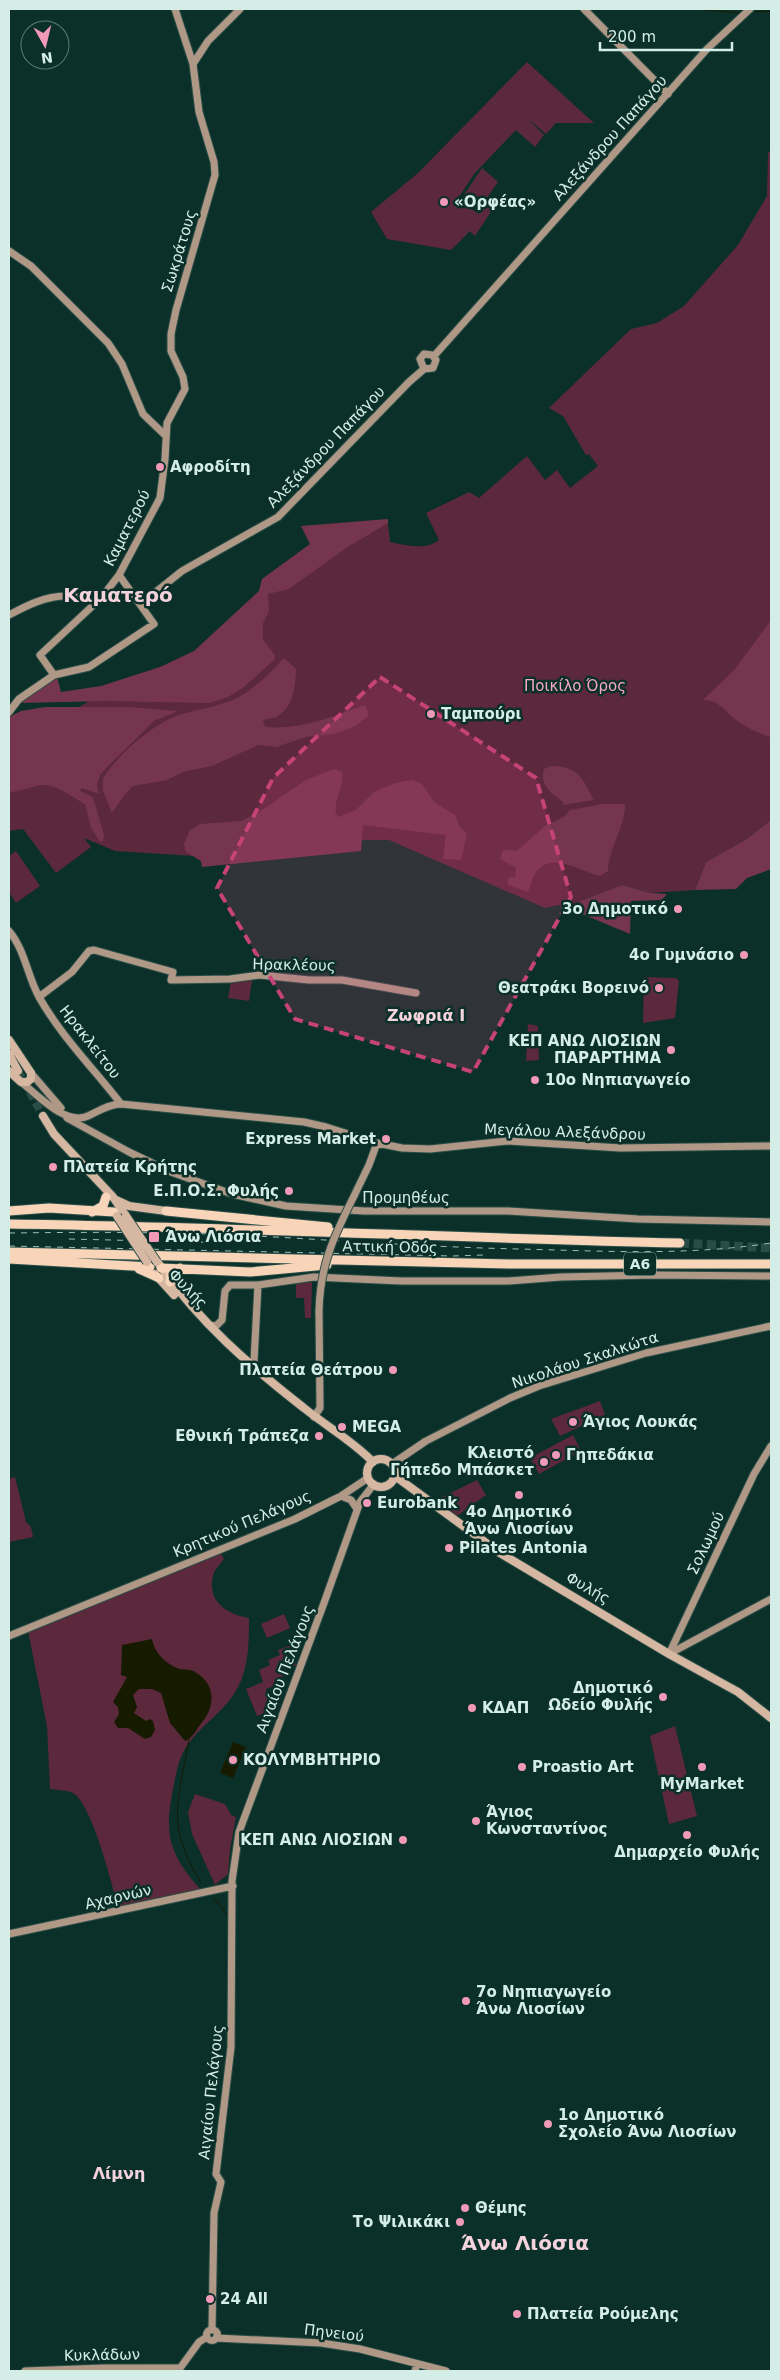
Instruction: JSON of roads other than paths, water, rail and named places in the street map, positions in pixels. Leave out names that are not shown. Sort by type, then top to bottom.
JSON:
[{"type":"highway","points":[[92,1212],[103,1206],[109,1197]]},
{"type":"highway","points":[[9,1211],[49,1208],[120,1214]]},
{"type":"highway","points":[[166,1211],[325,1227],[380,1229],[400,1236]]},
{"type":"highway","name":"Αττική Οδός","points":[[9,1224],[205,1227],[400,1236],[680,1243]]},
{"type":"highway","name":"Αττική Οδός","points":[[9,1252],[432,1262],[771,1264]]},
{"type":"highway","points":[[9,1259],[129,1267],[143,1270],[159,1278]]},
{"type":"highway","points":[[129,1267],[154,1265],[265,1272],[319,1265],[432,1262]]},
{"type":"highway","points":[[170,1282],[171,1272],[180,1268]]},
{"type":"main road","points":[[9,1040],[31,1073],[30,1081],[21,1082],[9,1070]]},
{"type":"main road","points":[[9,1054],[18,1071]]},
{"type":"main road","name":"Φυλής","points":[[43,1116],[66,1148],[98,1181],[154,1265],[250,1367]]},
{"type":"main road","points":[[109,1197],[138,1208],[166,1211]]},
{"type":"main road","points":[[120,1214],[138,1208]]},
{"type":"main road","name":"Φυλής","points":[[154,1265],[159,1278],[250,1367],[373,1462]]},
{"type":"main road","points":[[385,1460],[392,1464],[395,1476],[386,1486],[371,1481],[368,1469],[373,1462],[385,1460]]},
{"type":"main road","name":"Φυλής","points":[[395,1476],[500,1553],[669,1654],[738,1692],[771,1718]]},
{"type":"street","name":"Σωκράτους","points":[[166,436],[168,420],[185,388],[183,378],[172,355],[170,334],[216,175],[199,112],[193,67],[175,9]]},
{"type":"street","points":[[193,67],[205,45],[240,9]]},
{"type":"street","points":[[584,9],[668,94]]},
{"type":"street","name":"Αλεξάνδρου Παπάγου","points":[[434,356],[707,49],[750,9]]},
{"type":"street","points":[[9,251],[31,266],[104,338],[122,364],[143,414],[166,436]]},
{"type":"street","name":"Αλεξάνδρου Παπάγου","points":[[424,369],[420,363],[422,356],[426,354],[434,356]]},
{"type":"street","name":"Αλεξάνδρου Παπάγου","points":[[142,603],[182,572],[278,516],[424,369],[433,368],[436,363],[434,356]]},
{"type":"street","name":"Καματερού","points":[[54,675],[40,655],[102,597],[119,575],[159,500],[166,436]]},
{"type":"street","points":[[9,712],[19,699],[54,675],[89,667],[154,624],[142,603],[119,575]]},
{"type":"street","points":[[9,615],[48,598],[66,596],[87,599],[102,597]]},
{"type":"street","name":"Ηρακλείτου","points":[[9,931],[23,954],[39,997],[55,1021],[121,1104]]},
{"type":"street","name":"Ηρακλέους","points":[[39,997],[72,972],[88,951],[94,950],[173,972],[171,980],[230,980],[260,975],[309,980],[342,980],[416,993]]},
{"type":"street","name":"Μεγάλου Αλεξάνδρου","points":[[31,1073],[51,1098],[68,1112],[78,1114],[94,1112]]},
{"type":"street","points":[[21,1082],[61,1113]]},
{"type":"street","name":"Μεγάλου Αλεξάνδρου","points":[[61,1113],[71,1117],[81,1117],[111,1105],[121,1104],[304,1122],[377,1143],[418,1148],[507,1141],[621,1148],[771,1146]]},
{"type":"street","name":"Προμηθέως","points":[[61,1113],[129,1152],[171,1172],[232,1194],[286,1206],[356,1211],[508,1211],[644,1220],[771,1222]]},
{"type":"street","points":[[314,1417],[320,1408],[320,1282],[326,1258],[369,1166],[377,1143]]},
{"type":"street","points":[[209,1325],[216,1326],[222,1320],[225,1291],[230,1285],[258,1285],[314,1276],[401,1281],[509,1281],[561,1277],[771,1276]]},
{"type":"street","points":[[250,1367],[254,1361],[258,1285]]},
{"type":"street","name":"Νικολάου Σκαλκώτα","points":[[392,1464],[426,1441],[510,1398],[539,1386],[646,1353],[771,1326]]},
{"type":"street","name":"Σολωμού","points":[[669,1654],[754,1474],[771,1446]]},
{"type":"street","name":"Κρητικού Πελάγους","points":[[9,1636],[273,1529],[371,1481]]},
{"type":"street","name":"Αιγαίου Πελάγους","points":[[212,2330],[214,2213],[221,2182],[216,2174],[216,2164],[232,2022],[233,1886],[239,1832],[324,1604],[357,1509],[371,1481]]},
{"type":"street","points":[[341,1496],[351,1500],[357,1509]]},
{"type":"street","points":[[669,1654],[771,1599]]},
{"type":"street","name":"Αχαρνών","points":[[9,1934],[233,1886]]},
{"type":"street","points":[[179,2370],[199,2342],[207,2337],[208,2331],[212,2330],[217,2333],[216,2338]]},
{"type":"street","name":"Πηνειού","points":[[207,2337],[210,2340],[216,2338],[321,2343],[360,2349],[416,2368],[446,2371]]},
{"type":"street","name":"Κυκλάδων","points":[[25,2371],[104,2368],[179,2370]]},
{"type":"waterway","points":[[696,9],[740,13]]},
{"type":"waterway","points":[[755,12],[771,11]]},
{"type":"waterway","points":[[189,1739],[178,1797],[178,1828],[182,1844],[201,1883]]},
{"type":"waterway","points":[[214,1898],[228,1916]]},
{"type":"tunnel","points":[[18,1071],[43,1116]]},
{"type":"tunnel","points":[[680,1243],[771,1248]]},
{"type":"railway","points":[[9,1233],[124,1232],[210,1234],[449,1247],[614,1251],[708,1250],[771,1243]]},
{"type":"railway","points":[[69,1239],[237,1243]]},
{"type":"railway","points":[[9,1246],[452,1256],[484,1255]]},
{"type":"place","name":"«Ορφέας»","points":[[444,202]]},
{"type":"place","name":"Αφροδίτη","points":[[160,467]]},
{"type":"place","name":"Ταμπούρι","points":[[431,714]]},
{"type":"place","name":"3ο Δημοτικό","points":[[678,909]]},
{"type":"place","name":"4ο Γυμνάσιο","points":[[744,955]]},
{"type":"place","name":"Θεατράκι Βορεινό","points":[[659,988]]},
{"type":"place","name":"ΚΕΠ ΑΝΩ ΛΙΟΣΙΩΝ ΠΑΡΑΡΤΗΜΑ","points":[[671,1050]]},
{"type":"place","name":"10ο Νηπιαγωγείο","points":[[535,1080]]},
{"type":"place","name":"Express Market","points":[[386,1139]]},
{"type":"place","name":"Πλατεία Κρήτης","points":[[53,1167]]},
{"type":"place","name":"Ε.Π.Ο.Σ. Φυλής","points":[[289,1191]]},
{"type":"place","name":"Άνω Λιόσια","points":[[154,1237]]},
{"type":"place","name":"Πλατεία Θεάτρου","points":[[393,1370]]},
{"type":"place","name":"Άγιος Λουκάς","points":[[573,1422]]},
{"type":"place","name":"MEGA","points":[[342,1427]]},
{"type":"place","name":"Εθνική Τράπεζα","points":[[319,1436]]},
{"type":"place","name":"Γηπεδάκια","points":[[556,1455]]},
{"type":"place","name":"Κλειστό Γήπεδο Μπάσκετ","points":[[544,1462]]},
{"type":"place","name":"4ο Δημοτικό Άνω Λιοσίων","points":[[519,1495]]},
{"type":"place","name":"Eurobank","points":[[367,1503]]},
{"type":"place","name":"Pilates Antonia","points":[[449,1548]]},
{"type":"place","name":"Δημοτικό Ωδείο Φυλής","points":[[663,1697]]},
{"type":"place","name":"ΚΔΑΠ","points":[[472,1708]]},
{"type":"place","name":"ΚΟΛΥΜΒΗΤΗΡΙΟ","points":[[233,1760]]},
{"type":"place","name":"Proastio Art","points":[[522,1767]]},
{"type":"place","name":"MyMarket","points":[[702,1767]]},
{"type":"place","name":"Άγιος Κωνσταντίνος","points":[[476,1821]]},
{"type":"place","name":"Δημαρχείο Φυλής","points":[[687,1835]]},
{"type":"place","name":"ΚΕΠ ΑΝΩ ΛΙΟΣΙΩΝ","points":[[403,1840]]},
{"type":"place","name":"7o Νηπιαγωγείο Άνω Λιοσίων","points":[[466,2001]]},
{"type":"place","name":"1ο Δημοτικό Σχολείο Άνω Λιοσίων","points":[[548,2124]]},
{"type":"place","name":"Θέμης","points":[[465,2208]]},
{"type":"place","name":"Το Ψιλικάκι","points":[[460,2222]]},
{"type":"place","name":"24 All","points":[[210,2299]]},
{"type":"place","name":"Πλατεία Ρούμελης","points":[[517,2314]]},
{"type":"district","name":"Καματερό","points":[[118,595]]},
{"type":"district","name":"Ζωφριά Ι","points":[[426,1015]]},
{"type":"district","name":"Λίμνη","points":[[119,2173]]},
{"type":"district","name":"Άνω Λιόσια","points":[[525,2243]]},
{"type":"park label","name":"Ποικίλο Όρος","points":[[575,686]]}]
